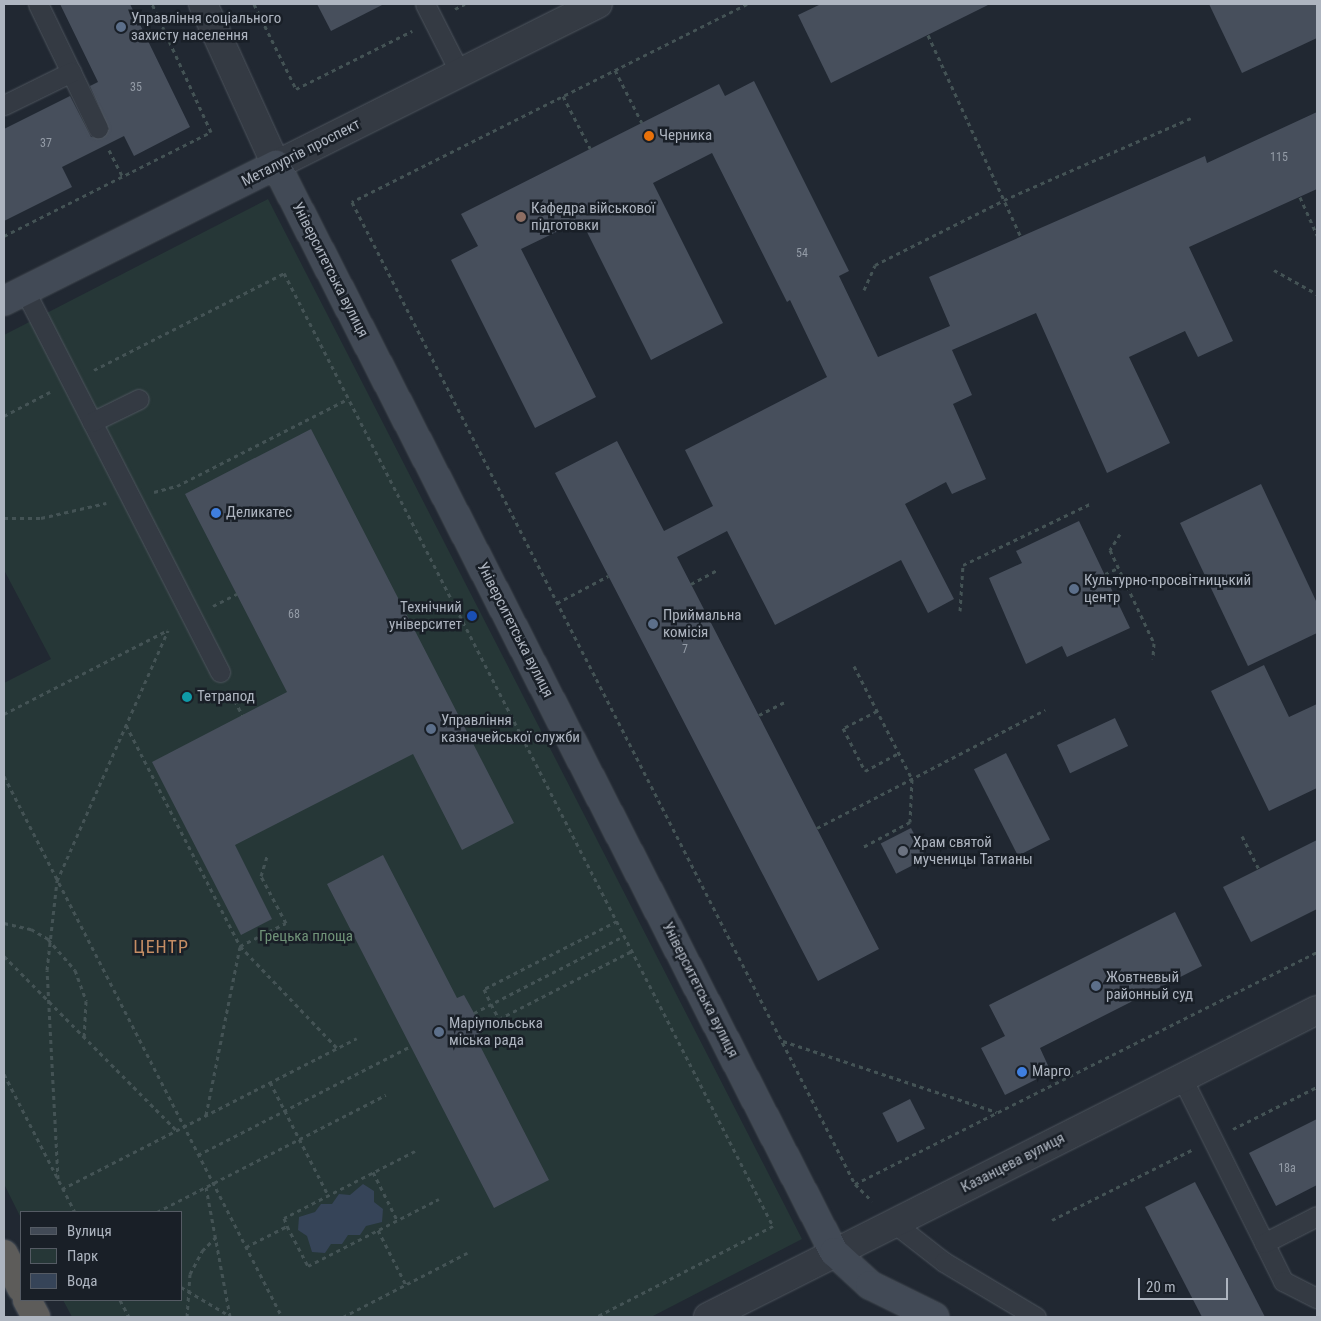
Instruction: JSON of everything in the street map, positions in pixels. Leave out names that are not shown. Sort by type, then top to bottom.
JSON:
[{"type":"highway","points":[[4,1254],[20,1286]]},
{"type":"highway","points":[[28,1301],[36,1317]]},
{"type":"main road","name":"Металургів проспект","points":[[14,296],[276,165]]},
{"type":"main road","name":"Університетська вулиця","points":[[276,165],[834,1252]]},
{"type":"main road","points":[[834,1252],[870,1285],[935,1317]]},
{"type":"street","name":"Університетська вулиця","points":[[203,4],[276,165]]},
{"type":"street","name":"Металургів проспект","points":[[276,165],[598,4]]},
{"type":"street","name":"Казанцева вулиця","points":[[708,1317],[1317,1010]]},
{"type":"lane","points":[[38,4],[98,128]]},
{"type":"lane","points":[[429,12],[460,73]]},
{"type":"lane","points":[[4,106],[71,72]]},
{"type":"lane","points":[[14,296],[71,382],[220,672]]},
{"type":"lane","points":[[92,422],[139,399]]},
{"type":"lane","points":[[1182,1078],[1283,1281],[1317,1298]]},
{"type":"lane","points":[[1264,1243],[1317,1216]]},
{"type":"lane","points":[[894,1223],[944,1262],[1036,1317]]},
{"type":"path","points":[[4,236],[211,132],[152,4]]},
{"type":"path","points":[[254,4],[296,89],[429,12],[465,4]]},
{"type":"path","points":[[747,4],[352,202],[855,1184],[1317,952]]},
{"type":"path","points":[[928,35],[1021,237]]},
{"type":"path","points":[[615,70],[642,123]]},
{"type":"path","points":[[564,96],[590,148]]},
{"type":"path","points":[[864,290],[875,265],[1004,200],[1191,118]]},
{"type":"path","points":[[107,145],[122,176]]},
{"type":"path","points":[[1300,197],[1317,235]]},
{"type":"path","points":[[1274,270],[1317,294]]},
{"type":"path","points":[[4,416],[284,274],[773,1226],[596,1317]]},
{"type":"path","points":[[4,518],[40,518],[177,486],[348,399]]},
{"type":"path","points":[[960,611],[963,565],[1090,504]]},
{"type":"path","points":[[1120,534],[1110,550],[1154,643],[1153,659]]},
{"type":"path","points":[[1105,574],[1118,568]]},
{"type":"path","points":[[691,584],[717,570]]},
{"type":"path","points":[[557,603],[608,576]]},
{"type":"path","points":[[4,714],[237,594]]},
{"type":"path","points":[[58,1179],[47,1001],[48,939],[57,881],[168,630]]},
{"type":"path","points":[[854,666],[912,779],[910,822],[861,848]]},
{"type":"path","points":[[758,715],[786,702]]},
{"type":"path","points":[[817,828],[1045,710]]},
{"type":"path","points":[[877,711],[843,728],[865,771],[899,753]]},
{"type":"path","points":[[126,724],[240,946],[337,1048]]},
{"type":"path","points":[[4,776],[282,1317]]},
{"type":"path","points":[[1242,836],[1259,870]]},
{"type":"path","points":[[240,946],[286,923],[261,876],[267,856]]},
{"type":"path","points":[[617,921],[484,989],[491,1004],[499,1019],[632,951]]},
{"type":"path","points":[[4,923],[31,930],[48,939],[62,951],[81,983],[86,1001],[84,1037]]},
{"type":"path","points":[[474,1013],[624,936]]},
{"type":"path","points":[[206,1115],[240,946]]},
{"type":"path","points":[[4,956],[176,1130]]},
{"type":"path","points":[[62,1189],[356,1038]]},
{"type":"path","points":[[782,1041],[998,1112]]},
{"type":"path","points":[[198,1155],[411,1046]]},
{"type":"path","points":[[4,1074],[74,1211]]},
{"type":"path","points":[[270,1082],[328,1195]]},
{"type":"path","points":[[1052,1220],[1317,1087]]},
{"type":"path","points":[[158,1211],[386,1095]]},
{"type":"path","points":[[414,1151],[284,1218],[287,1226],[308,1266],[439,1199]]},
{"type":"path","points":[[373,1172],[397,1220]]},
{"type":"path","points":[[206,1187],[217,1236],[230,1317]]},
{"type":"path","points":[[246,1247],[287,1226]]},
{"type":"path","points":[[378,1230],[406,1284]]},
{"type":"path","points":[[187,1317],[188,1289],[196,1260],[217,1236]]},
{"type":"path","points":[[343,1317],[467,1254]]},
{"type":"path","points":[[182,1287],[188,1289],[230,1317]]},
{"type":"path","points":[[121,1301],[129,1317]]},
{"type":"green space","name":"Грецька площа","points":[[268,199],[802,1239],[651,1317],[72,1317],[64,1301],[182,1301],[182,1211],[20,1211],[20,1216],[4,1184],[4,683],[51,659],[4,570],[4,335]]},
{"type":"water","points":[[363,1184],[374,1191],[374,1202],[383,1209],[382,1222],[366,1226],[360,1235],[348,1235],[342,1244],[331,1244],[325,1253],[312,1252],[307,1236],[298,1230],[299,1217],[315,1212],[321,1204],[332,1204],[339,1194],[350,1195]]},
{"type":"building","points":[[60,4],[130,4],[190,127],[134,156],[124,136],[62,167],[72,187],[4,221],[4,129],[70,96],[91,137],[102,138],[109,129],[90,86],[98,82]]},
{"type":"building","points":[[317,4],[384,4],[331,31]]},
{"type":"building","points":[[821,4],[990,4],[831,83],[798,15]]},
{"type":"building","points":[[1209,4],[1317,4],[1317,38],[1242,73]]},
{"type":"building","points":[[754,81],[849,271],[839,276],[878,357],[950,326],[929,277],[1205,156],[1207,163],[1317,112],[1317,189],[1189,247],[1233,341],[1198,357],[1185,331],[1129,357],[1170,443],[1107,473],[1036,313],[952,350],[972,395],[953,404],[986,479],[952,494],[946,482],[905,504],[954,599],[928,613],[901,560],[775,625],[727,531],[677,557],[879,949],[818,981],[555,473],[617,441],[664,531],[713,506],[685,450],[827,377],[790,300],[787,302],[712,153],[653,183],[723,323],[651,360],[581,220],[521,249],[596,397],[535,428],[451,260],[478,246],[461,214],[719,84],[725,96]]},
{"type":"building","points":[[311,429],[514,823],[462,850],[413,754],[235,845],[272,919],[241,935],[152,762],[287,692],[185,494]]},
{"type":"building","points":[[1261,484],[1317,603],[1317,633],[1248,666],[1180,523]]},
{"type":"building","points":[[1079,521],[1130,628],[1067,657],[1062,646],[1026,664],[989,578],[1022,563],[1016,551]]},
{"type":"building","points":[[1264,665],[1289,717],[1317,704],[1317,788],[1269,811],[1211,691]]},
{"type":"building","points":[[1115,718],[1128,746],[1070,773],[1057,745]]},
{"type":"building","points":[[1006,753],[1050,839],[1018,856],[974,769]]},
{"type":"building","name":"Храм святой мученицы Татианы","points":[[911,828],[926,858],[896,874],[881,843]]},
{"type":"building","points":[[1317,840],[1317,909],[1251,942],[1223,887]]},
{"type":"building","points":[[383,855],[457,998],[464,995],[474,1013],[483,1032],[475,1036],[549,1180],[494,1208],[327,884]]},
{"type":"building","name":"Жовтневый районный суд","points":[[1175,912],[1202,966],[1040,1048],[1051,1072],[1005,1095],[981,1048],[1005,1036],[989,1005]]},
{"type":"building","points":[[910,1099],[925,1128],[897,1142],[882,1113]]},
{"type":"building","points":[[1317,1119],[1317,1185],[1276,1206],[1249,1153]]},
{"type":"building","points":[[1195,1182],[1265,1317],[1202,1317],[1145,1207]]},
{"type":"place","name":"Управління соціального захисту населення","points":[[121,27]]},
{"type":"place","name":"Черника","points":[[649,136]]},
{"type":"place","name":"Кафедра військової підготовки","points":[[521,217]]},
{"type":"place","name":"Деликатес","points":[[216,513]]},
{"type":"place","name":"Культурно-просвітницький центр","points":[[1074,589]]},
{"type":"place","name":"Технічний університет","points":[[472,616]]},
{"type":"place","name":"Приймальна комісія","points":[[653,624]]},
{"type":"place","name":"Тетрапод","points":[[187,697]]},
{"type":"place","name":"Управління казначейської служби","points":[[431,729]]},
{"type":"place","name":"Храм святой мученицы Татианы","points":[[903,851]]},
{"type":"place","name":"Жовтневый районный суд","points":[[1096,986]]},
{"type":"place","name":"Маріупольська міська рада","points":[[439,1032]]},
{"type":"place","name":"Марго","points":[[1022,1072]]},
{"type":"district","name":"ЦЕНТР","points":[[161,947]]}]
